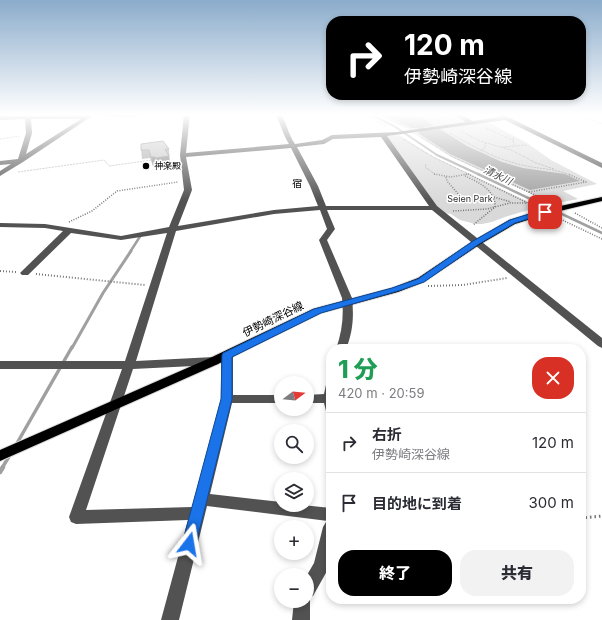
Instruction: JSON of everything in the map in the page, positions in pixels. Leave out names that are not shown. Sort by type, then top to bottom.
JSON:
[{"type":"main road","name":"伊勢崎深谷線","points":[[0,456],[214,361],[318,311],[411,285],[430,275],[476,242],[512,222],[543,210],[602,199]]},
{"type":"street","points":[[21,161],[27,143]]},
{"type":"street","points":[[2,173],[49,143]]},
{"type":"street","points":[[184,143],[183,154],[188,190],[173,228],[116,405],[76,517],[198,506],[326,515]]},
{"type":"street","points":[[291,143],[314,186],[321,208],[331,229],[324,240],[348,302],[348,327],[343,344]]},
{"type":"street","points":[[183,154],[317,143]]},
{"type":"street","points":[[388,143],[434,208],[602,344]]},
{"type":"street","points":[[555,143],[602,166]]},
{"type":"street","points":[[0,163],[21,161]]},
{"type":"street","points":[[0,225],[57,228],[121,238],[274,212],[321,208],[434,208]]},
{"type":"street","points":[[25,273],[47,252],[52,244],[70,230]]},
{"type":"street","points":[[170,620],[198,506],[227,399],[227,355]]},
{"type":"street","points":[[0,365],[129,365],[214,361]]},
{"type":"street","points":[[314,399],[326,398]]},
{"type":"street","points":[[227,399],[274,399]]},
{"type":"street","points":[[314,578],[321,566],[326,546]]},
{"type":"street","points":[[300,620],[301,608]]},
{"type":"path","points":[[411,143],[435,158],[602,239]]},
{"type":"path","points":[[430,143],[451,156],[602,228]]},
{"type":"path","points":[[468,143],[481,151],[510,162],[563,172]]},
{"type":"path","points":[[481,151],[484,150],[484,144],[486,143],[502,147],[521,154],[542,165],[586,182],[529,192]]},
{"type":"path","points":[[502,147],[527,145]]},
{"type":"path","points":[[2,173],[104,160],[109,166],[152,160]]},
{"type":"path","points":[[426,164],[426,168],[433,174],[446,177],[465,176],[469,174]]},
{"type":"path","points":[[465,176],[478,182],[494,196],[516,203]]},
{"type":"path","points":[[446,177],[447,181],[466,203]]},
{"type":"path","points":[[57,228],[92,211],[117,191],[187,180]]},
{"type":"path","points":[[473,225],[495,207],[496,202],[494,196]]},
{"type":"path","points":[[451,211],[527,203]]},
{"type":"path","points":[[0,271],[155,286]]},
{"type":"path","points":[[411,285],[418,287],[463,285],[518,277]]},
{"type":"path","points":[[586,518],[602,516]]},
{"type":"green space","name":"Seien Park","points":[[392,143],[412,143],[434,157],[539,207],[492,222],[475,224],[460,220],[451,214],[444,213],[437,207]]},
{"type":"green space","name":"Seien Park","points":[[429,143],[527,143],[551,160],[597,184],[563,191],[578,199],[553,204],[453,158]]},
{"type":"water","points":[[433,143],[462,143],[502,162],[523,168],[565,174],[580,181],[530,190],[450,154]]},
{"type":"building","points":[[164,143],[169,149],[165,149],[169,156],[156,158],[151,157],[149,150],[141,150],[141,144]]},
{"type":"waterway","name":"清水川","points":[[419,143],[437,155],[480,175]]},
{"type":"waterway","name":"清水川","points":[[478,174],[602,233]]},
{"type":"waterway","points":[[130,252],[141,235]]},
{"type":"waterway","points":[[72,348],[103,293],[131,251]]},
{"type":"waterway","points":[[16,445],[72,347]]},
{"type":"waterway","points":[[2,468],[10,455]]},
{"type":"waterway","points":[[0,472],[3,467]]},
{"type":"place","name":"神楽殿","points":[[146,166]]},
{"type":"district","name":"宿","points":[[297,183]]},
{"type":"route","points":[[189,544],[227,399],[227,355],[318,311],[411,285],[430,275],[476,242],[512,222],[545,212]]}]
